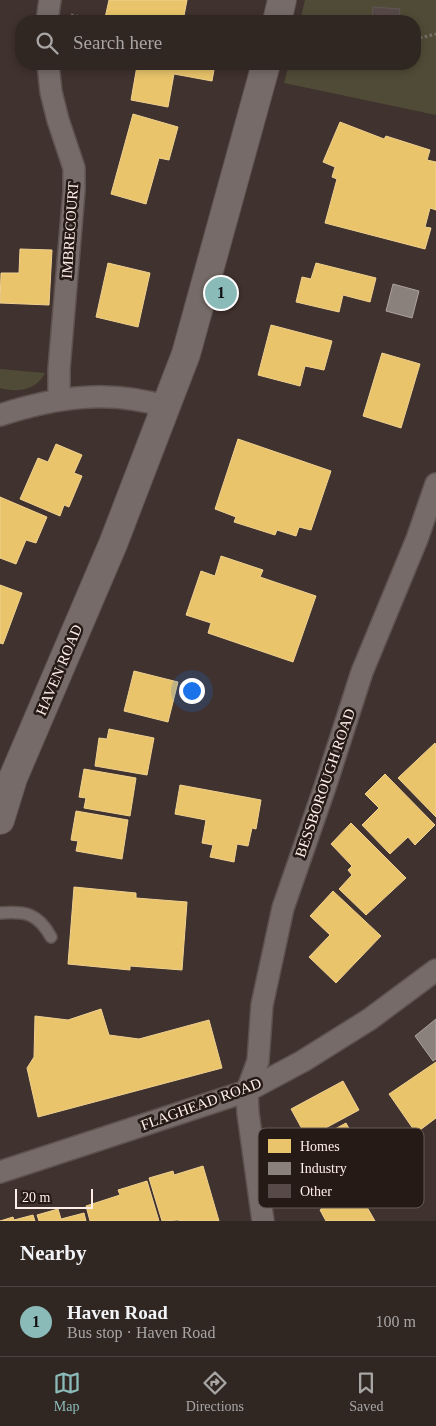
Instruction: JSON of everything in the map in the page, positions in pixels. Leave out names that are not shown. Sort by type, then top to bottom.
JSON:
[{"type":"main road","points":[[278,15],[282,0]]},
{"type":"main road","name":"HAVEN ROAD","points":[[0,820],[13,778],[113,544],[186,354],[264,70]]},
{"type":"street","name":"IMBRECOURT","points":[[49,70],[51,92],[58,120],[74,168],[74,191],[59,369],[59,399]]},
{"type":"street","points":[[0,415],[59,399],[96,396],[127,398],[167,407]]},
{"type":"street","name":"BESSBOROUGH ROAD","points":[[247,1090],[258,1062],[262,1005],[283,908],[362,672],[417,539],[436,484]]},
{"type":"street","name":"FLAGHEAD ROAD","points":[[0,1172],[247,1090],[303,1061],[370,1018],[436,970]]},
{"type":"street","points":[[247,1090],[248,1113],[258,1185]]},
{"type":"street","points":[[261,1208],[263,1221]]},
{"type":"lane","points":[[0,913],[22,912],[34,917],[44,925],[51,937]]},
{"type":"path","points":[[48,11],[69,15]]},
{"type":"path","points":[[421,38],[436,34]]},
{"type":"shaded area","points":[[305,0],[436,0],[436,115],[284,83],[287,70],[421,70],[421,15],[301,15]]},
{"type":"shaded area","points":[[0,369],[45,373],[32,387],[13,390],[0,388]]},
{"type":"building: Homes","points":[[109,0],[187,0],[184,15],[106,15]]},
{"type":"building: Homes","points":[[136,70],[214,70],[212,81],[174,74],[168,107],[131,100]]},
{"type":"building: Homes","points":[[133,114],[178,127],[169,160],[159,158],[146,204],[111,194]]},
{"type":"building: Homes","points":[[340,122],[384,139],[386,136],[430,150],[427,160],[436,162],[436,210],[430,208],[425,227],[431,228],[425,249],[325,223],[337,179],[332,177],[335,167],[323,162]]},
{"type":"building: Homes","points":[[20,249],[52,250],[49,305],[0,303],[1,273],[19,273]]},
{"type":"building: Homes","points":[[108,263],[150,273],[138,327],[96,317]]},
{"type":"building: Homes","points":[[316,263],[376,278],[370,302],[343,295],[339,312],[296,302],[302,277],[311,279]]},
{"type":"building: Homes","points":[[271,325],[332,341],[324,370],[305,366],[300,386],[258,375]]},
{"type":"building: Homes","points":[[382,353],[420,364],[401,428],[363,416]]},
{"type":"building: Homes","points":[[238,439],[331,471],[311,530],[299,527],[296,536],[277,530],[275,535],[234,522],[236,517],[215,509]]},
{"type":"building: Homes","points":[[56,444],[82,455],[74,473],[82,476],[69,507],[64,505],[60,516],[20,499],[38,458],[48,462]]},
{"type":"building: Homes","points":[[0,497],[47,517],[36,543],[26,540],[16,564],[0,558]]},
{"type":"building: Homes","points":[[221,556],[263,570],[260,577],[316,596],[293,662],[208,633],[211,623],[186,615],[201,571],[215,576]]},
{"type":"building: Homes","points":[[0,585],[22,593],[3,644],[0,643]]},
{"type":"building: Homes","points":[[134,671],[178,682],[168,722],[124,711]]},
{"type":"building: Homes","points":[[109,729],[154,738],[147,775],[95,766],[99,738],[107,739]]},
{"type":"building: Homes","points":[[435,743],[436,745],[436,817],[398,778]]},
{"type":"building: Homes","points":[[84,769],[136,778],[130,816],[84,808],[86,798],[79,797]]},
{"type":"building: Homes","points":[[385,774],[435,825],[415,845],[408,837],[390,854],[362,825],[379,808],[365,794]]},
{"type":"building: Homes","points":[[180,785],[261,800],[256,829],[252,828],[248,846],[237,844],[234,862],[210,857],[213,845],[202,843],[206,820],[175,814]]},
{"type":"building: Homes","points":[[76,811],[128,820],[122,859],[76,851],[78,841],[71,840]]},
{"type":"building: Homes","points":[[351,823],[406,878],[366,915],[339,889],[352,875],[348,870],[352,866],[331,844]]},
{"type":"building: Homes","points":[[74,887],[136,893],[136,898],[187,902],[182,970],[130,966],[130,970],[68,964]]},
{"type":"building: Homes","points":[[333,891],[381,936],[336,983],[309,957],[330,935],[310,916]]},
{"type":"building: Homes","points":[[101,1009],[109,1035],[139,1039],[209,1020],[222,1068],[38,1117],[27,1068],[34,1057],[35,1016],[68,1020]]},
{"type":"building: Homes","points":[[436,1062],[436,1118],[423,1128],[413,1128],[389,1094]]},
{"type":"building: Homes","points":[[343,1081],[359,1110],[326,1128],[301,1128],[291,1109]]},
{"type":"building: Homes","points":[[346,1123],[349,1128],[337,1128]]},
{"type":"building: Homes","points":[[203,1166],[219,1221],[162,1221],[149,1178],[173,1171],[174,1175]]},
{"type":"building: Homes","points":[[147,1181],[159,1221],[90,1221],[86,1206],[120,1195],[118,1190]]},
{"type":"building: Homes","points":[[322,1208],[368,1208],[375,1221],[326,1221],[320,1210]]},
{"type":"building: Homes","points":[[58,1209],[61,1219],[84,1213],[86,1221],[39,1221],[37,1215]]},
{"type":"building: Homes","points":[[33,1215],[35,1221],[0,1221],[13,1217],[14,1220]]},
{"type":"building: Industry","points":[[393,284],[419,291],[412,318],[386,311]]},
{"type":"building: Industry","points":[[436,1019],[436,1059],[433,1061],[415,1036]]},
{"type":"building: Other","points":[[373,7],[400,9],[400,15],[372,15]]},
{"type":"place","name":"Haven Road","points":[[221,293]]}]
